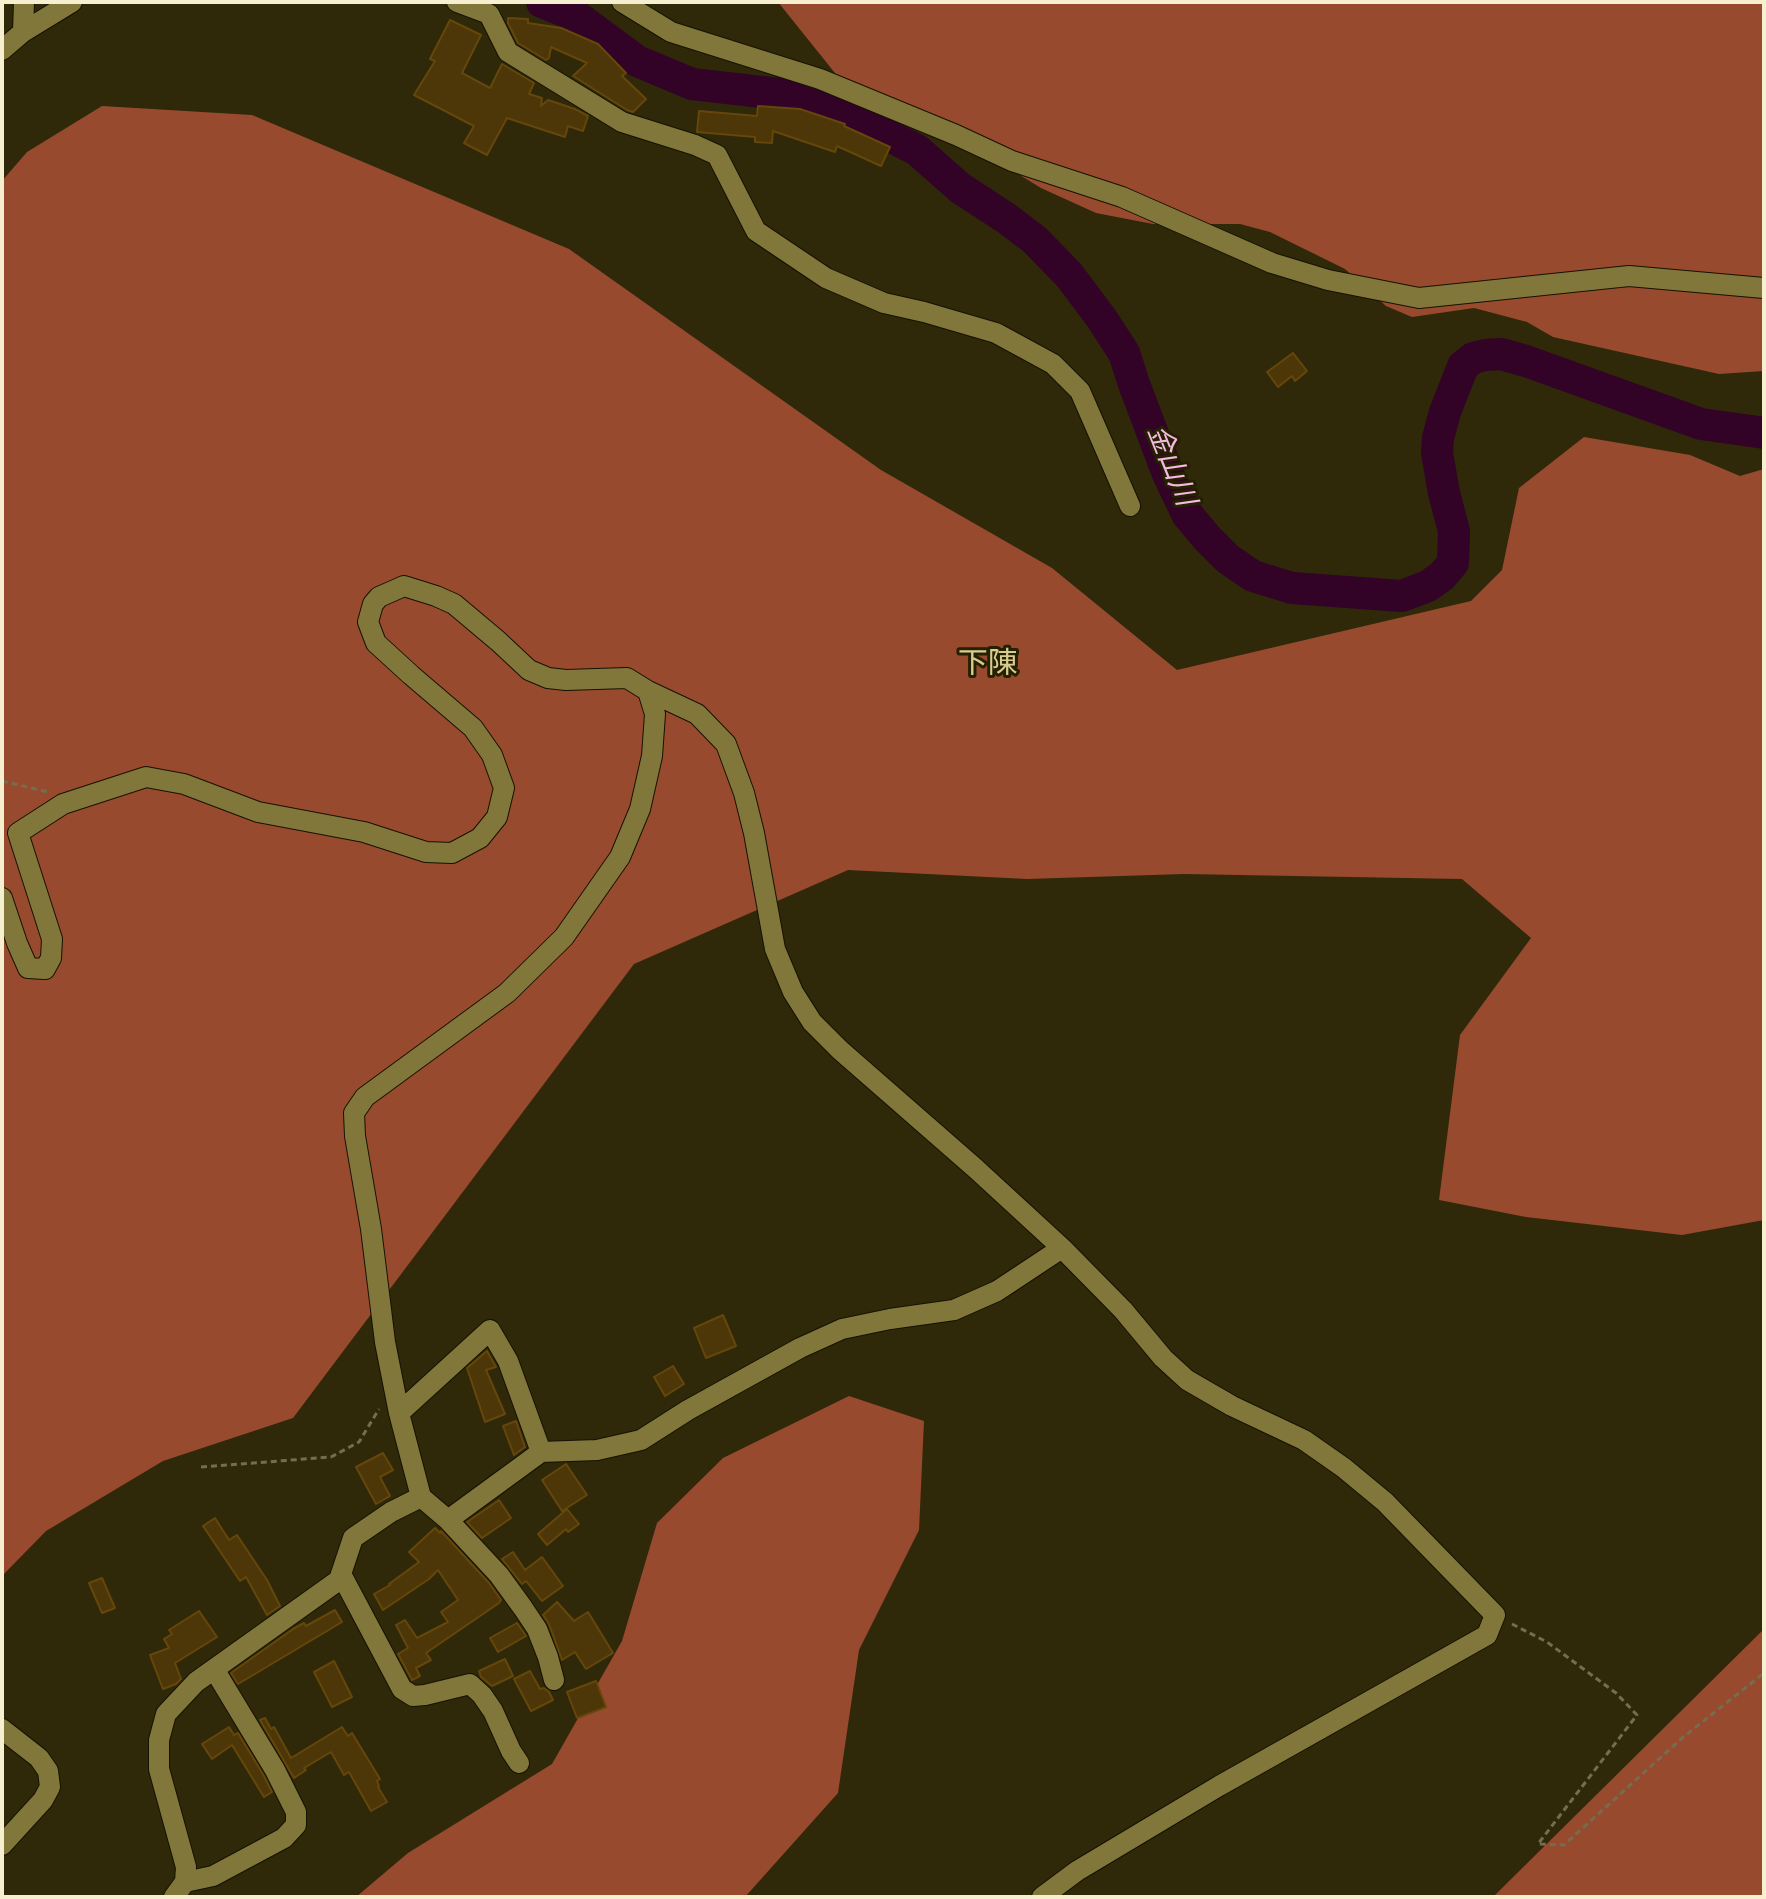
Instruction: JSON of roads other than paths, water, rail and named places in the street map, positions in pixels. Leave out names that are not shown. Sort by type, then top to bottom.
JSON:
[{"type":"street","points":[[23,32],[24,2]]},
{"type":"street","points":[[2,50],[23,32],[72,2]]},
{"type":"street","points":[[457,2],[489,14],[508,52],[622,122],[717,155],[756,231],[826,278],[884,303],[996,333],[1053,364],[1080,391],[1130,506]]},
{"type":"street","points":[[622,2],[671,32],[820,79],[1012,161],[1122,197],[1272,263],[1328,280],[1419,298],[1629,276],[1764,288]]},
{"type":"street","points":[[2,898],[28,968],[45,969],[51,958],[52,939],[18,833],[63,804],[146,777],[184,784],[258,812],[364,832],[426,852],[452,853],[480,838],[497,817],[504,788],[492,755],[473,728],[376,643],[368,622],[373,604],[379,597],[404,586],[454,604],[529,670],[548,678],[566,680],[627,678],[697,714],[726,744],[744,793],[754,833],[775,949],[793,992],[812,1022],[1062,1248],[1187,1380],[1232,1406],[1304,1440],[1344,1468],[1385,1502],[1495,1615],[1487,1635],[1219,1786],[1077,1871],[1042,1897]]},
{"type":"street","points":[[554,1680],[537,1629],[523,1608],[499,1575],[448,1520],[421,1497],[391,1408],[371,1229],[354,1113],[365,1097],[507,993],[564,937],[620,857],[640,809],[652,756],[655,714],[648,691]]},
{"type":"street","points":[[448,1520],[541,1452],[597,1450],[641,1440],[688,1410],[800,1348],[842,1329],[954,1310],[997,1291],[1062,1248]]},
{"type":"street","points":[[391,1408],[490,1330],[508,1361],[541,1452]]},
{"type":"street","points":[[179,1889],[186,1867],[159,1769],[159,1740],[166,1714],[196,1682],[339,1580],[353,1538],[391,1512],[421,1497]]},
{"type":"street","points":[[341,1574],[402,1689],[413,1696],[470,1684],[493,1711],[519,1763]]},
{"type":"street","points":[[179,1889],[213,1876],[284,1838],[296,1825],[296,1812],[275,1770],[214,1669]]},
{"type":"street","points":[[2,1729],[39,1758],[48,1771],[50,1787],[43,1800],[2,1845]]},
{"type":"waterway","name":"金山川","points":[[542,2],[575,15],[637,61],[692,84],[779,94],[860,121],[917,150],[960,188],[1035,240],[1069,275],[1124,353],[1168,474],[1187,514],[1228,559],[1253,576],[1292,588],[1402,596],[1428,586],[1442,576],[1453,563],[1454,531],[1437,453],[1438,438],[1463,366],[1473,358],[1501,354],[1701,424],[1764,433]]},
{"type":"district","name":"下陳","points":[[988,665]]}]
